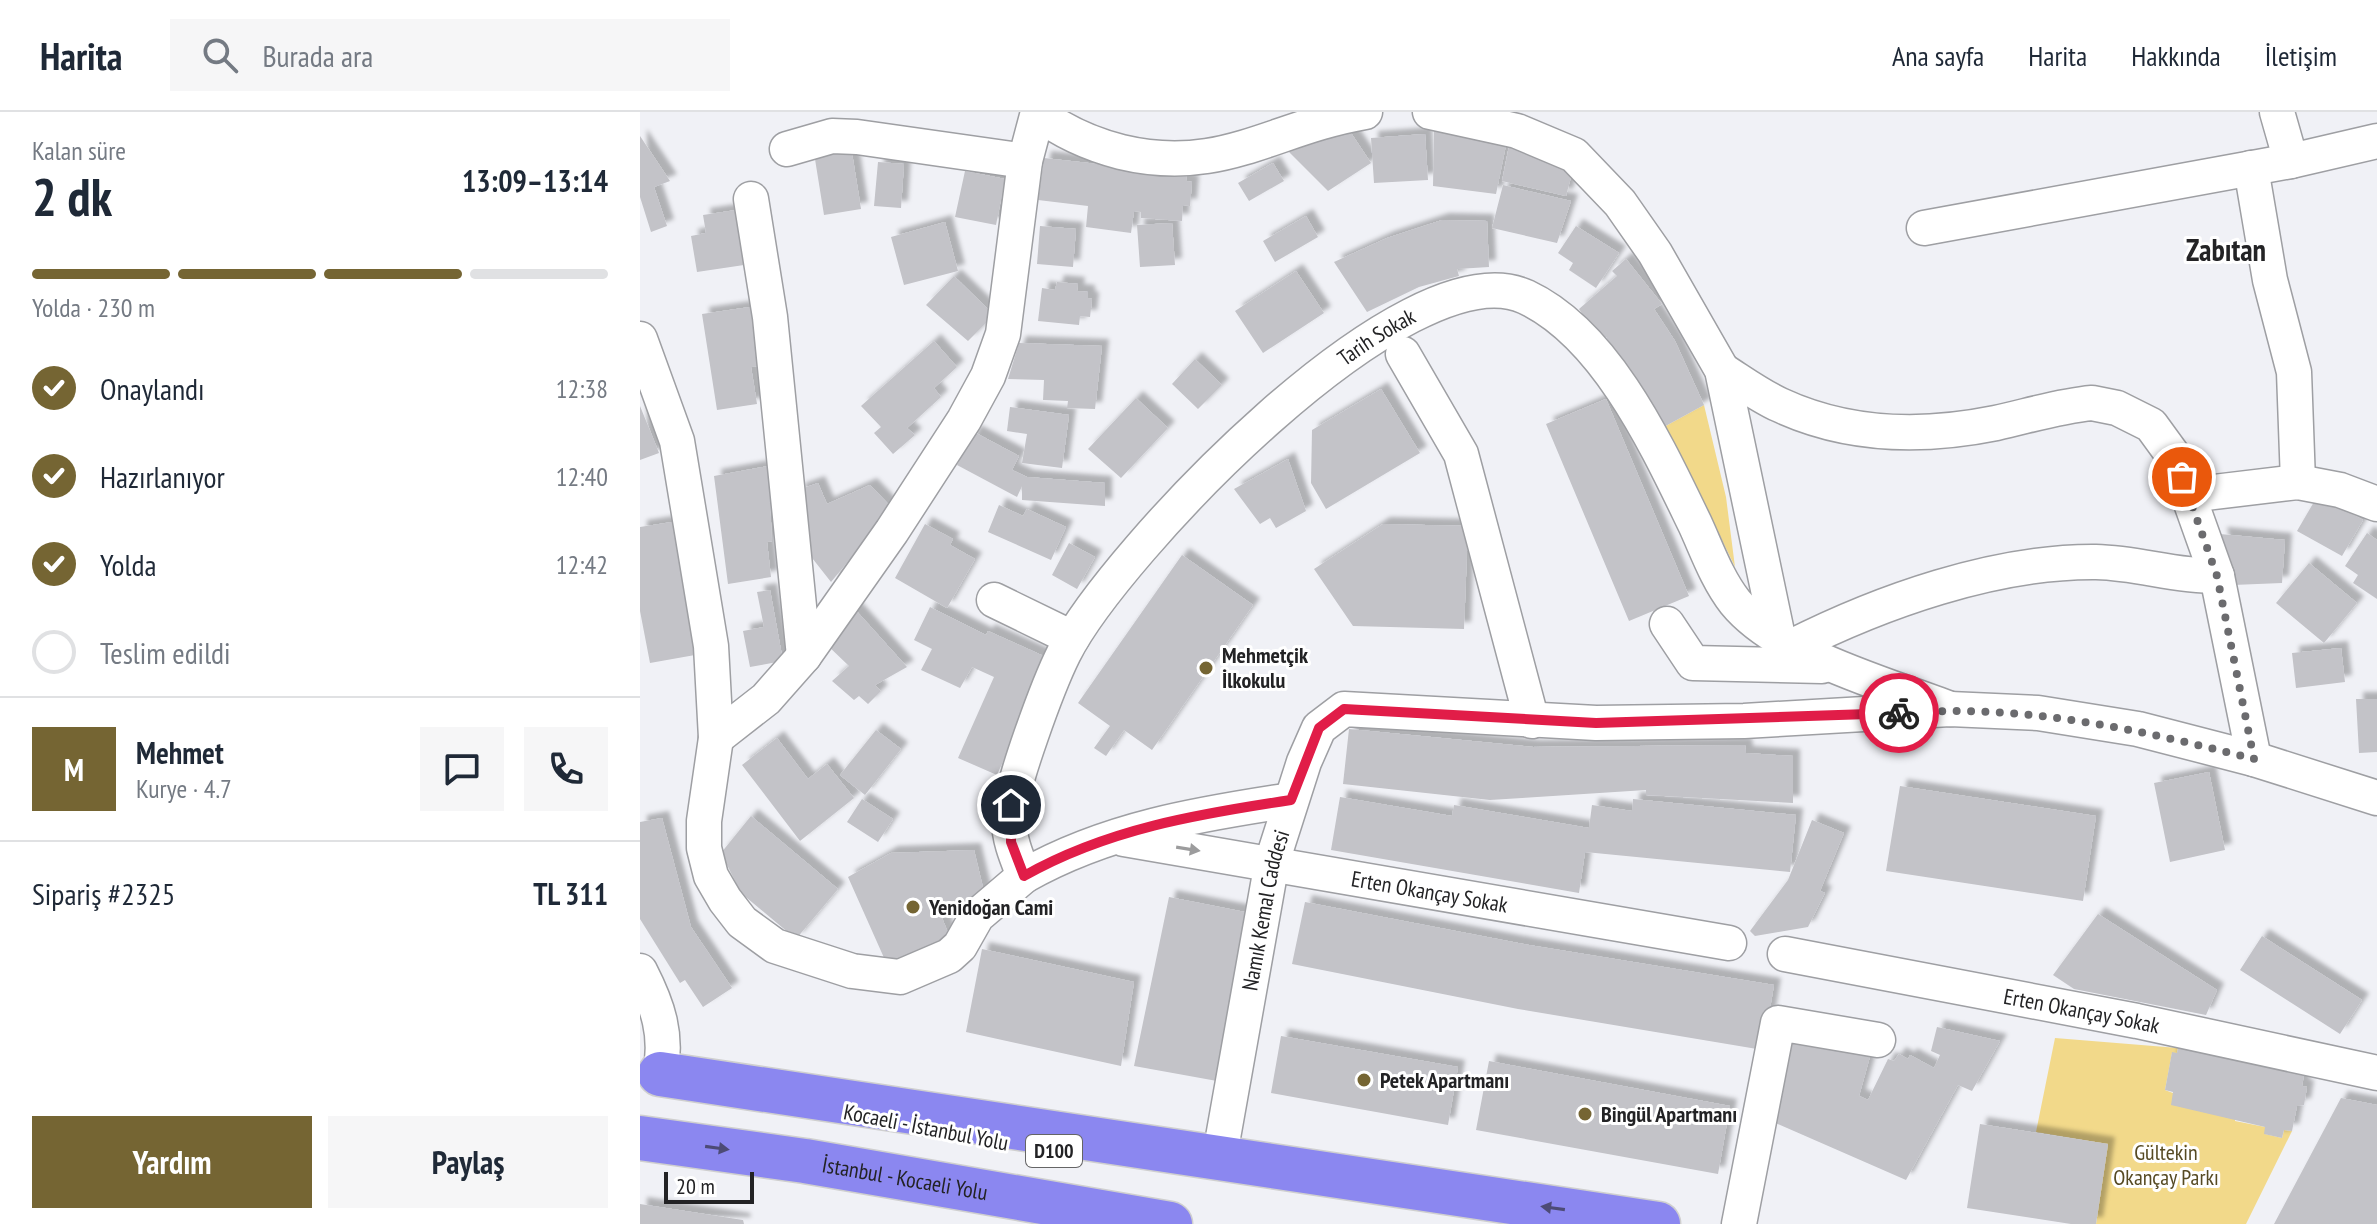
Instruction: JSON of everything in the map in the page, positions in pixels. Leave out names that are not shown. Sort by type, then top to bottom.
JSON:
[{"type":"highway","points":[[650,1073],[1658,1224]]},
{"type":"highway","name":"Kocaeli - İstanbul Yolu","points":[[650,1073],[1448,1224]]},
{"type":"highway","name":"İstanbul - Kocaeli Yolu","points":[[640,1138],[831,1165],[1170,1224]]},
{"type":"highway","points":[[831,1165],[1086,1224]]},
{"type":"street","points":[[716,738],[766,699],[804,656],[892,531],[964,420],[988,376],[1008,310],[1025,161],[1038,112],[1083,141],[1169,161],[1217,155],[1365,112]]},
{"type":"street","points":[[1430,112],[1503,127],[1549,142],[1574,155],[1592,171],[1655,253],[1722,370],[1784,642],[2005,570],[2114,563],[2147,566],[2182,576],[2217,576]]},
{"type":"street","points":[[2277,112],[2291,161]]},
{"type":"street","points":[[787,149],[832,136],[857,137],[1025,161]]},
{"type":"street","points":[[1924,228],[2291,161],[2377,141]]},
{"type":"street","points":[[2251,168],[2270,280],[2294,372],[2298,482]]},
{"type":"street","points":[[751,199],[770,317],[804,656]]},
{"type":"street","name":"Tarih Sokak","points":[[1024,876],[1011,842],[1011,805],[1047,696],[1072,638],[1170,515],[1317,378],[1401,318],[1460,294],[1505,291],[1542,306],[1599,358],[1659,451],[1721,580],[1737,604],[1784,642],[1950,709]]},
{"type":"street","points":[[640,339],[671,423],[686,485],[711,646],[716,738],[704,821],[704,848],[711,876],[742,922],[775,946],[877,976],[900,977],[916,973],[949,956],[960,946],[977,916],[1024,876],[1111,837],[1196,814],[1291,800]]},
{"type":"street","points":[[1403,354],[1461,454],[1532,721]]},
{"type":"street","points":[[1722,370],[1777,405],[1815,420],[1860,431],[1905,434],[1944,431],[2067,405],[2092,403],[2117,408],[2151,425],[2165,440],[2189,495],[2217,576],[2254,759]]},
{"type":"street","points":[[2189,495],[2298,482],[2340,490],[2377,504]]},
{"type":"street","points":[[994,600],[1072,638]]},
{"type":"street","points":[[1667,624],[1693,663],[1840,666]]},
{"type":"street","name":"Namık Kemal Caddesi","points":[[1219,1160],[1272,862],[1291,800],[1319,728],[1344,709],[1532,721],[1744,721],[1950,709]]},
{"type":"street","points":[[1950,709],[2038,713],[2138,729],[2254,759],[2377,798]]},
{"type":"street","name":"Erten Okançay Sokak","points":[[1111,837],[1272,862],[1729,943]]},
{"type":"street","name":"Erten Okançay Sokak","points":[[1785,954],[2137,1021],[2377,1073]]},
{"type":"street","points":[[640,971],[662,1019],[665,1052],[650,1073]]},
{"type":"street","points":[[1739,1224],[1778,1023],[1878,1040]]},
{"type":"green space","points":[[1704,405],[1726,497],[1735,567],[1686,465],[1662,428]]},
{"type":"green space","name":"Gültekin Okançay Parkı","points":[[2055,1038],[2178,1048],[2177,1053],[2172,1053],[2165,1090],[2235,1117],[2235,1121],[2265,1127],[2265,1134],[2282,1138],[2284,1130],[2292,1131],[2246,1224],[2096,1224],[2108,1144],[2036,1132]]},
{"type":"building","points":[[1347,127],[1371,163],[1328,191],[1286,149]]},
{"type":"building","points":[[1434,127],[1506,145],[1496,194],[1433,186]]},
{"type":"building","points":[[1425,134],[1428,180],[1374,183],[1371,138]]},
{"type":"building","points":[[640,136],[670,181],[654,187],[667,226],[651,232],[640,197]]},
{"type":"building","points":[[1509,146],[1573,169],[1566,196],[1502,181]]},
{"type":"building","points":[[851,147],[861,209],[824,215],[814,153]]},
{"type":"building","points":[[1044,158],[1187,174],[1186,181],[1192,182],[1190,206],[1183,205],[1182,221],[1141,218],[1141,212],[1134,211],[1131,233],[1086,227],[1088,206],[1038,200]]},
{"type":"building","points":[[878,162],[904,164],[901,208],[874,206]]},
{"type":"building","points":[[1273,163],[1284,181],[1249,201],[1238,183]]},
{"type":"building","points":[[965,171],[1005,179],[996,225],[955,217]]},
{"type":"building","points":[[1503,185],[1571,201],[1557,243],[1492,228]]},
{"type":"building","points":[[736,210],[744,265],[697,272],[691,236],[706,233],[703,215]]},
{"type":"building","points":[[1306,216],[1318,237],[1275,262],[1263,241]]},
{"type":"building","points":[[1442,220],[1487,221],[1489,267],[1457,269],[1459,276],[1419,287],[1367,312],[1334,262],[1387,238]]},
{"type":"building","points":[[945,222],[958,271],[904,285],[891,237]]},
{"type":"building","points":[[1172,223],[1175,265],[1140,267],[1137,225]]},
{"type":"building","points":[[1040,226],[1076,229],[1073,267],[1037,264]]},
{"type":"building","points":[[1576,226],[1619,253],[1596,288],[1569,270],[1573,263],[1558,253]]},
{"type":"building","points":[[1626,259],[1662,304],[1654,309],[1675,341],[1704,405],[1662,428],[1606,337],[1600,341],[1579,309],[1617,276],[1612,271]]},
{"type":"building","points":[[1296,271],[1324,313],[1263,353],[1235,311]]},
{"type":"building","points":[[954,276],[994,315],[968,341],[926,305]]},
{"type":"building","points":[[1057,282],[1078,284],[1077,291],[1088,292],[1088,298],[1092,299],[1090,317],[1080,316],[1079,325],[1038,321],[1042,288],[1055,290]]},
{"type":"building","points":[[750,307],[759,366],[751,367],[757,404],[717,410],[702,314]]},
{"type":"building","points":[[934,341],[957,367],[934,388],[941,397],[907,428],[915,435],[893,454],[874,433],[881,427],[861,406]]},
{"type":"building","points":[[1019,343],[1102,346],[1095,409],[1067,408],[1068,401],[1043,400],[1044,380],[1008,379]]},
{"type":"building","points":[[1195,359],[1222,385],[1198,409],[1172,384]]},
{"type":"building","points":[[1381,389],[1420,453],[1326,509],[1311,483],[1312,430]]},
{"type":"building","points":[[1136,398],[1168,428],[1121,478],[1088,449]]},
{"type":"building","points":[[1606,399],[1689,596],[1629,621],[1546,424]]},
{"type":"building","points":[[640,406],[659,453],[640,460]]},
{"type":"building","points":[[1010,407],[1069,415],[1062,468],[1022,463],[1027,434],[1007,431]]},
{"type":"building","points":[[974,432],[1019,456],[1012,470],[1027,477],[1105,483],[1105,506],[1022,500],[1022,486],[1017,497],[957,465]]},
{"type":"building","points":[[1288,459],[1306,511],[1276,528],[1270,518],[1260,524],[1234,489]]},
{"type":"building","points":[[768,466],[772,541],[767,542],[771,577],[728,584],[714,476]]},
{"type":"building","points":[[818,483],[827,504],[870,485],[892,508],[831,582],[805,549],[798,490]]},
{"type":"building","points":[[2318,495],[2363,520],[2342,556],[2297,531]]},
{"type":"building","points":[[999,505],[1023,516],[1027,509],[1066,527],[1051,560],[988,532]]},
{"type":"building","points":[[672,522],[695,655],[650,663],[640,611],[640,527]]},
{"type":"building","points":[[925,524],[953,539],[950,545],[975,559],[947,608],[895,578]]},
{"type":"building","points":[[1383,524],[1468,526],[1464,629],[1353,626],[1314,569]]},
{"type":"building","points":[[2367,533],[2377,540],[2377,599],[2353,583],[2358,575],[2345,566]]},
{"type":"building","points":[[2220,534],[2285,540],[2282,583],[2233,585]]},
{"type":"building","points":[[1069,543],[1095,557],[1077,589],[1052,575]]},
{"type":"building","points":[[1182,555],[1253,605],[1152,750],[1124,730],[1106,756],[1094,748],[1110,726],[1078,703]]},
{"type":"building","points":[[2309,563],[2357,603],[2324,643],[2276,603]]},
{"type":"building","points":[[770,590],[783,661],[750,667],[743,631],[764,627],[757,592]]},
{"type":"building","points":[[852,606],[907,667],[875,685],[881,691],[868,704],[859,696],[854,700],[832,681],[849,666],[825,643]]},
{"type":"building","points":[[930,607],[986,635],[988,631],[1048,658],[997,775],[958,758],[994,677],[972,667],[960,688],[921,670],[932,649],[914,640]]},
{"type":"building","points":[[2341,648],[2345,682],[2296,688],[2292,653]]},
{"type":"building","points":[[2356,699],[2377,699],[2377,752],[2359,753]]},
{"type":"building","points":[[1349,729],[1533,747],[1745,745],[1746,753],[1793,756],[1793,803],[1646,795],[1646,790],[1490,800],[1343,784]]},
{"type":"building","points":[[876,730],[901,749],[865,795],[840,775]]},
{"type":"building","points":[[777,738],[808,779],[827,764],[854,798],[800,841],[742,765]]},
{"type":"building","points":[[2209,772],[2225,850],[2170,862],[2154,783]]},
{"type":"building","points":[[1900,786],[2096,816],[2083,901],[1886,871]]},
{"type":"building","points":[[1340,797],[1452,816],[1454,805],[1589,828],[1592,805],[1632,811],[1633,799],[1796,815],[1790,872],[1585,852],[1579,893],[1331,850]]},
{"type":"building","points":[[862,799],[893,819],[878,842],[847,822]]},
{"type":"building","points":[[751,816],[838,889],[796,939],[741,893],[721,853]]},
{"type":"building","points":[[662,818],[691,927],[732,988],[703,1007],[685,980],[680,983],[640,919],[640,822]]},
{"type":"building","points":[[1812,820],[1844,833],[1820,891],[1825,893],[1808,927],[1755,936],[1750,931],[1788,880]]},
{"type":"building","name":"Yenidoğan Cami","points":[[974,850],[985,896],[942,918],[951,940],[889,969],[848,877],[891,853]]},
{"type":"building","points":[[1169,897],[1250,913],[1217,1081],[1134,1066]]},
{"type":"building","points":[[1305,902],[1529,945],[1774,985],[1763,1050],[1518,1009],[1292,964]]},
{"type":"building","points":[[2098,914],[2217,990],[2206,1015],[2074,989],[2053,975]]},
{"type":"building","points":[[2262,936],[2362,1000],[2340,1034],[2240,970]]},
{"type":"building","points":[[982,949],[1134,982],[1121,1066],[966,1032]]},
{"type":"building","points":[[1937,1027],[2000,1041],[1972,1091],[1958,1085],[1906,1180],[1771,1121],[1786,1042],[1871,1053],[1859,1096],[1868,1100],[1888,1059],[1894,1061],[1899,1054],[1908,1059],[1910,1055],[1934,1068],[1940,1055],[1931,1051]]},
{"type":"building","name":"Petek Apartmanı","points":[[1281,1036],[1458,1067],[1448,1125],[1271,1093]]},
{"type":"building","points":[[2178,1048],[2304,1075],[2302,1086],[2307,1087],[2304,1105],[2297,1106],[2292,1131],[2284,1130],[2282,1138],[2264,1134],[2265,1127],[2171,1105],[2173,1092],[2165,1090],[2172,1052],[2177,1053]]},
{"type":"building","points":[[1489,1061],[1730,1106],[1718,1174],[1476,1130]]},
{"type":"building","points":[[2341,1098],[2377,1105],[2377,1224],[2274,1224]]},
{"type":"building","points":[[1980,1124],[2108,1144],[2096,1224],[2071,1224],[1967,1208]]},
{"type":"building","points":[[640,1204],[743,1220],[744,1224],[640,1224]]},
{"type":"way so far","points":[[1899,713],[1950,709],[2038,713],[2138,729],[2254,759],[2217,576],[2182,477]]},
{"type":"place","name":"Mehmetçik İlkokulu","points":[[1206,668]]},
{"type":"place","name":"Yenidoğan Cami","points":[[913,907]]},
{"type":"place","name":"Petek Apartmanı","points":[[1364,1080]]},
{"type":"place","name":"Bingül Apartmanı","points":[[1585,1114]]},
{"type":"district","name":"Zabıtan","points":[[2226,249]]},
{"type":"route","points":[[1011,805],[1011,842],[1024,876],[1049,862],[1143,827],[1196,814],[1291,800],[1319,728],[1344,709],[1596,723],[1744,721],[1899,713]]}]
